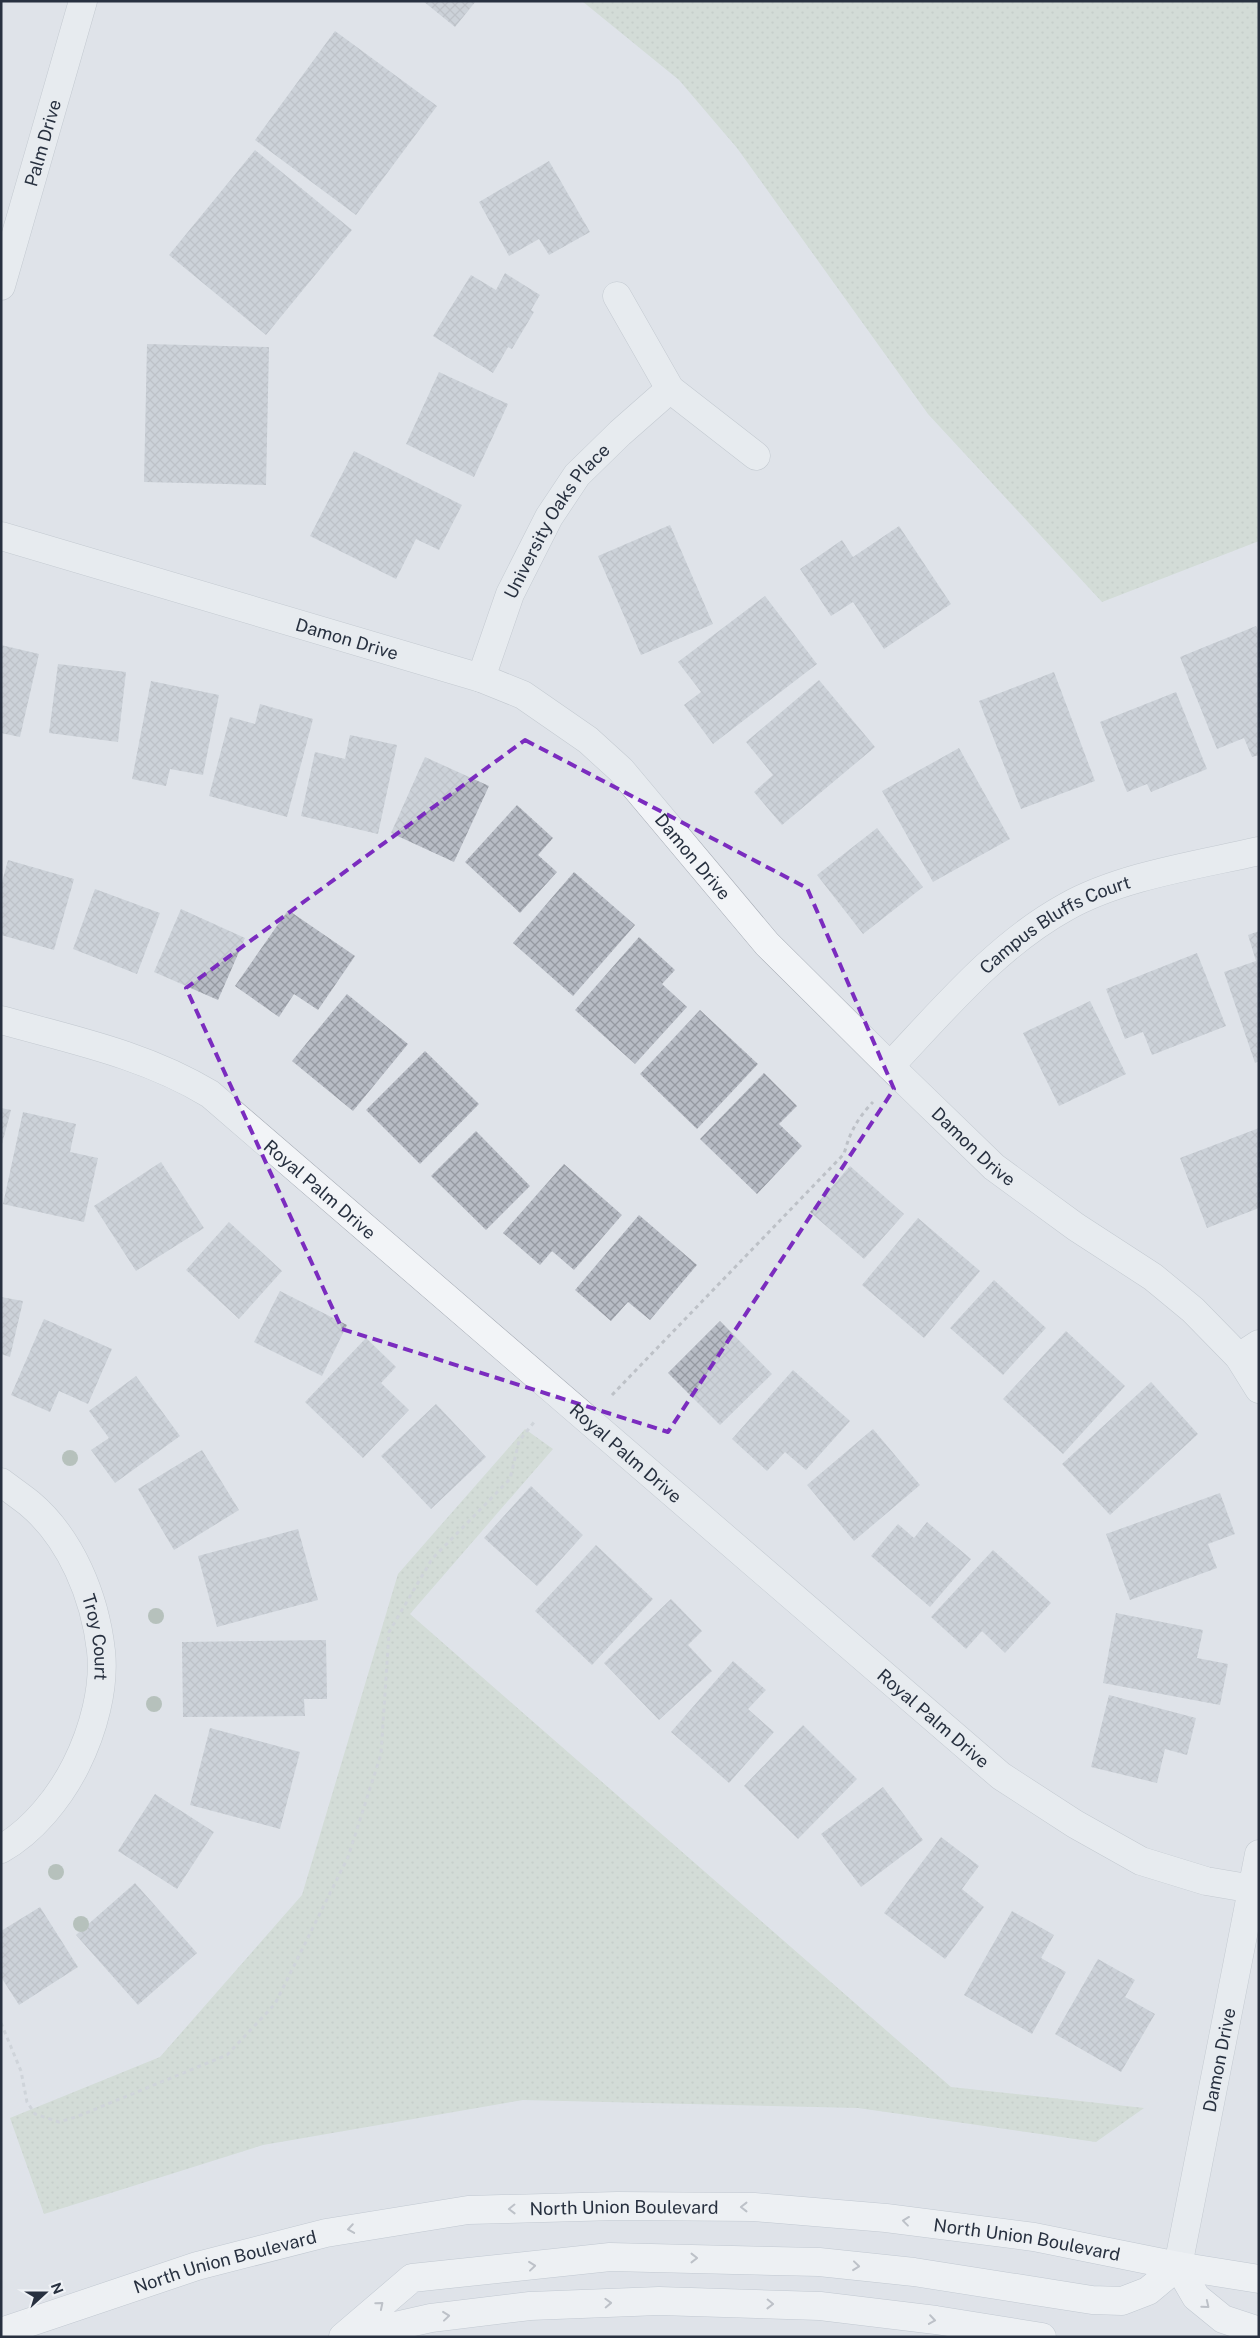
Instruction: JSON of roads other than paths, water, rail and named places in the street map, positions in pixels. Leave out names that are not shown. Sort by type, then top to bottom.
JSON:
[{"type":"main road","name":"North Union Boulevard","points":[[1,2332],[197,2266],[326,2234],[468,2210],[617,2206],[754,2207],[886,2218],[1034,2237],[1178,2266],[1259,2279]]},
{"type":"main road","points":[[342,2337],[412,2278],[610,2258],[708,2258],[819,2262],[914,2272],[1092,2300],[1122,2301],[1148,2291],[1178,2266],[1196,2298],[1223,2319],[1259,2331]]},
{"type":"main road","points":[[347,2337],[432,2318],[530,2306],[659,2302],[820,2306],[936,2320],[1042,2337]]},
{"type":"street","name":"Palm Drive","points":[[1,286],[83,1]]},
{"type":"street","points":[[616,296],[670,388],[756,456]]},
{"type":"street","name":"University Oaks Place","points":[[481,678],[510,594],[549,517],[577,475],[670,388]]},
{"type":"street","name":"Damon Drive","points":[[1,536],[481,678],[523,695],[588,740],[621,770],[767,944],[994,1167],[1076,1227],[1153,1277],[1193,1310],[1249,1350],[1259,1389]]},
{"type":"street","name":"Campus Bluffs Court","points":[[890,1066],[982,970],[1025,934],[1066,906],[1108,888],[1259,851]]},
{"type":"street","name":"Royal Palm Drive","points":[[1,1020],[145,1061],[181,1076],[210,1094],[1001,1776],[1075,1824],[1141,1861],[1206,1881],[1255,1889]]},
{"type":"street","name":"Troy Court","points":[[1,1482],[30,1504],[58,1535],[75,1564],[93,1611],[101,1652],[98,1699],[88,1740],[67,1784],[40,1817],[1,1849]]},
{"type":"street","name":"Damon Drive","points":[[1178,2266],[1255,1889],[1259,1854]]}]
